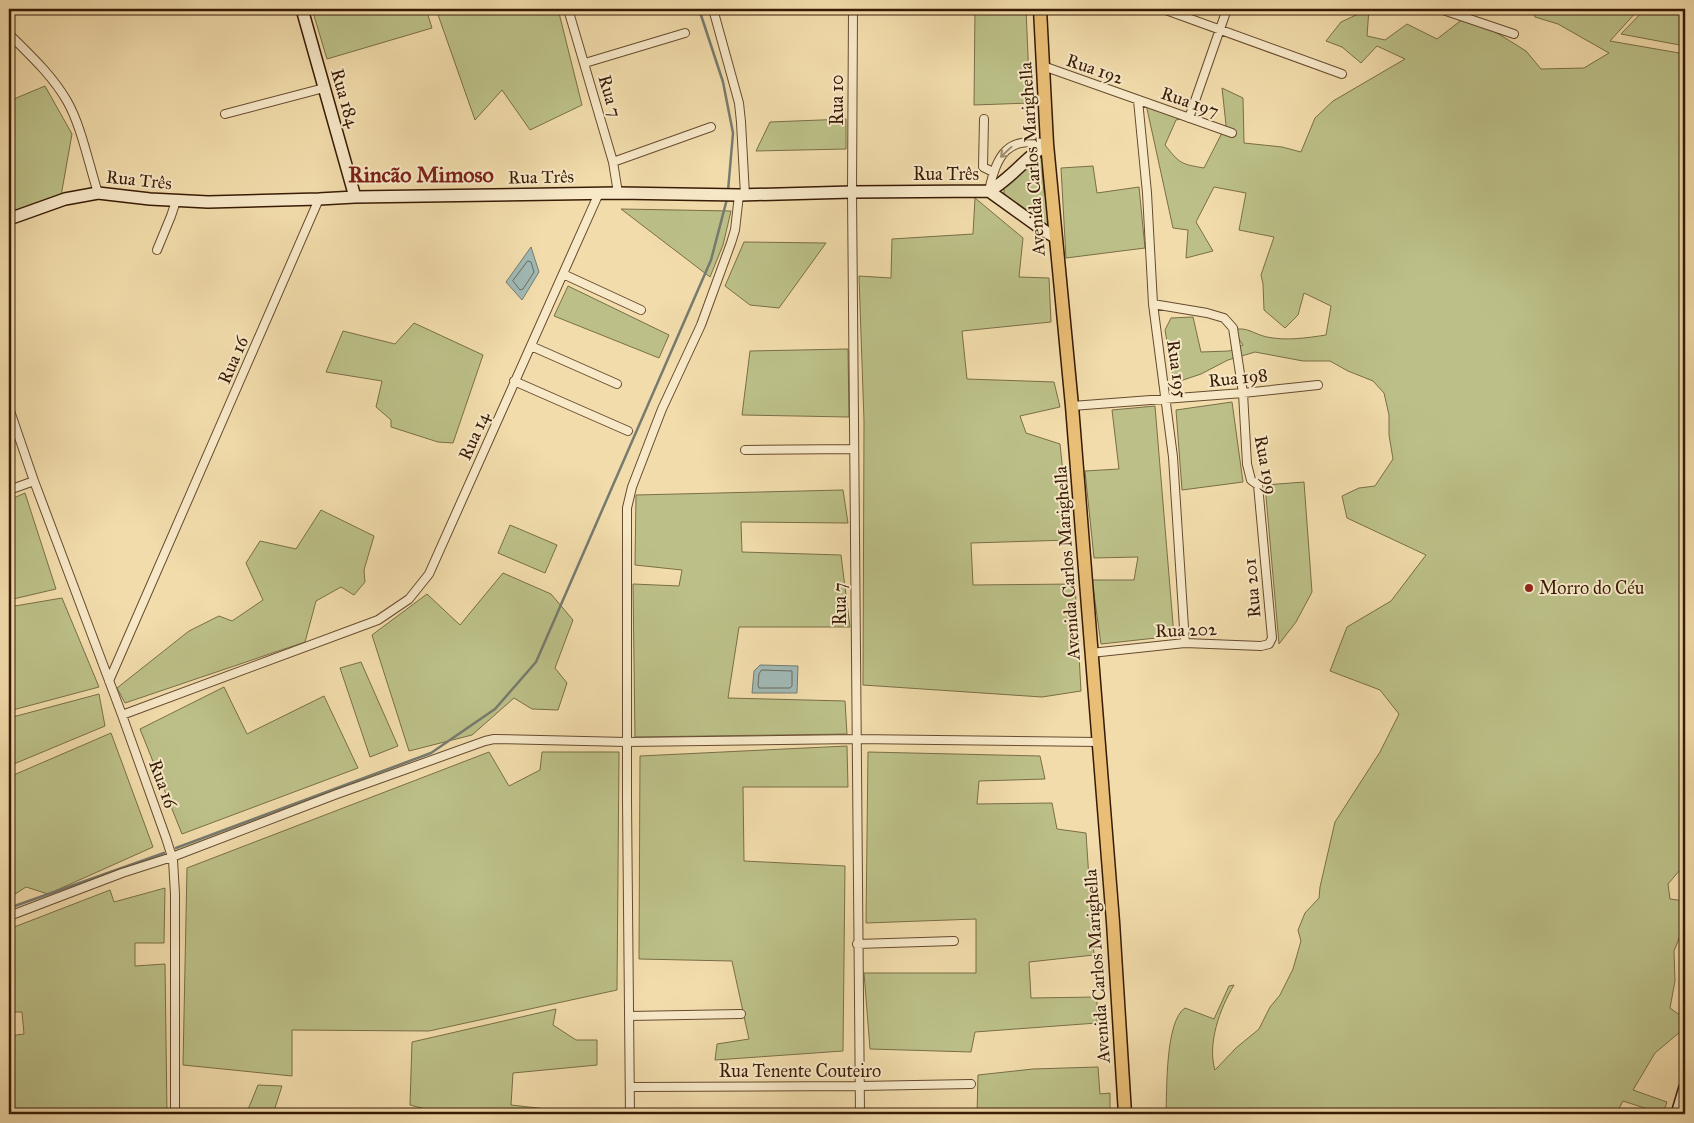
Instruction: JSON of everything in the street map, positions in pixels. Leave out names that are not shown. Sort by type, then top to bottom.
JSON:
[{"type":"main road","name":"Rua 184","points":[[302,9],[355,197]]},
{"type":"main road","name":"Avenida Carlos Marighella","points":[[1040,9],[1047,144],[1072,406],[1113,922],[1125,1114]]},
{"type":"main road","name":"Rua Três","points":[[9,219],[70,198],[98,193],[176,201],[599,193],[742,195],[989,191],[998,186],[1036,151],[1047,144]]},
{"type":"main road","name":"Rua Três","points":[[989,191],[1055,237]]},
{"type":"main road","points":[[1677,1114],[1685,1087]]},
{"type":"street","name":"Rua 7","points":[[568,9],[613,162],[618,193]]},
{"type":"street","points":[[630,1114],[627,508],[632,487],[662,410],[701,324],[736,230],[742,195],[742,122],[739,103],[713,9]]},
{"type":"street","name":"Rua 10","points":[[852,192],[853,9]]},
{"type":"street","points":[[1163,9],[1220,28],[1342,74]]},
{"type":"street","points":[[1189,118],[1227,9]]},
{"type":"street","points":[[1440,9],[1514,34]]},
{"type":"street","points":[[584,62],[685,33]]},
{"type":"street","points":[[9,34],[47,72],[67,101],[76,121],[98,193]]},
{"type":"street","name":"Rua 192","points":[[1043,66],[1138,100]]},
{"type":"street","points":[[225,114],[324,88]]},
{"type":"street","name":"Rua 197","points":[[1138,100],[1232,133]]},
{"type":"street","name":"Rua 195","points":[[1138,100],[1153,304],[1174,456],[1185,643]]},
{"type":"street","points":[[984,119],[983,167],[993,172]]},
{"type":"street","points":[[613,162],[711,127]]},
{"type":"street","points":[[989,191],[993,172],[999,159],[1013,146],[1029,141],[1047,144]]},
{"type":"street","name":"Rua 7","points":[[852,192],[857,944],[860,1114]]},
{"type":"street","name":"Rua 14","points":[[122,714],[378,620],[409,599],[429,574],[599,193]]},
{"type":"street","name":"Rua 16","points":[[109,680],[319,199]]},
{"type":"street","points":[[157,250],[172,216],[176,201]]},
{"type":"street","points":[[563,274],[641,310]]},
{"type":"street","points":[[1153,304],[1207,313],[1228,321],[1236,341],[1243,393]]},
{"type":"street","points":[[531,346],[617,384]]},
{"type":"street","points":[[514,382],[628,431]]},
{"type":"street","name":"Rua 198","points":[[1072,406],[1166,400],[1318,385]]},
{"type":"street","name":"Rua 199","points":[[1243,393],[1247,464],[1251,480],[1258,485],[1263,542]]},
{"type":"street","name":"Rua 16","points":[[9,408],[34,481],[122,714],[172,857],[175,894],[175,1114]]},
{"type":"street","points":[[745,450],[854,449]]},
{"type":"street","points":[[9,490],[34,481]]},
{"type":"street","name":"Rua 201","points":[[1263,542],[1271,631]]},
{"type":"street","name":"Rua 202","points":[[1091,653],[1185,643],[1261,646],[1269,644],[1272,638],[1271,631]]},
{"type":"street","points":[[9,916],[485,740],[627,742],[856,739],[1098,742]]},
{"type":"street","points":[[857,944],[954,942]]},
{"type":"street","points":[[629,1016],[741,1014]]},
{"type":"street","name":"Rua Tenente Couteiro","points":[[630,1087],[971,1084]]},
{"type":"green space","points":[[312,9],[423,9],[427,12],[432,28],[327,59]]},
{"type":"green space","points":[[436,9],[558,9],[582,105],[530,130],[502,90],[475,120]]},
{"type":"green space","points":[[738,9],[847,9],[847,10],[738,11]]},
{"type":"green space","points":[[975,9],[1026,9],[1030,103],[974,105]]},
{"type":"green space","points":[[1369,9],[1367,36],[1385,40],[1407,24],[1437,39],[1468,15],[1526,51],[1541,69],[1584,68],[1609,53],[1558,24],[1535,17],[1531,9],[1639,9],[1610,41],[1685,54],[1685,864],[1668,884],[1670,899],[1685,901],[1685,924],[1674,951],[1675,981],[1670,1008],[1685,1019],[1685,1033],[1680,1032],[1655,1053],[1633,1090],[1667,1102],[1663,1114],[1623,1101],[1616,1114],[1166,1114],[1168,1057],[1170,1041],[1178,1015],[1185,1008],[1214,1019],[1229,986],[1234,985],[1224,1004],[1216,1026],[1213,1049],[1215,1070],[1236,1048],[1259,1029],[1270,1007],[1280,995],[1293,969],[1301,941],[1298,930],[1305,913],[1319,898],[1335,822],[1380,752],[1399,714],[1380,690],[1330,671],[1347,627],[1391,601],[1426,555],[1347,518],[1342,496],[1359,488],[1375,486],[1393,459],[1389,435],[1389,415],[1384,393],[1373,381],[1330,361],[1303,361],[1255,352],[1228,360],[1201,374],[1174,383],[1165,330],[1171,318],[1193,317],[1201,352],[1229,351],[1243,345],[1233,330],[1238,329],[1281,339],[1326,335],[1331,306],[1304,293],[1298,315],[1285,328],[1264,310],[1261,275],[1274,237],[1239,230],[1246,193],[1214,187],[1196,222],[1213,251],[1186,258],[1188,230],[1173,228],[1146,104],[1176,111],[1180,119],[1176,120],[1165,145],[1178,160],[1186,164],[1204,168],[1226,125],[1222,88],[1243,98],[1244,143],[1282,147],[1301,152],[1315,118],[1333,101],[1405,59],[1377,46],[1361,63],[1342,47],[1326,41],[1341,22]]},
{"type":"green space","points":[[1645,9],[1685,9],[1685,46],[1621,34]]},
{"type":"green space","points":[[45,86],[72,134],[61,196],[9,214],[9,101]]},
{"type":"green space","points":[[846,119],[846,149],[756,151],[770,122]]},
{"type":"green space","points":[[1037,157],[1041,158],[1044,162],[1042,170],[1044,193],[1048,201],[1051,226],[1046,227],[1004,196],[1004,187]]},
{"type":"green space","points":[[1093,166],[1097,193],[1139,187],[1145,248],[1066,258],[1061,168]]},
{"type":"green space","points":[[975,198],[1023,238],[1019,277],[1049,278],[1051,322],[962,331],[967,379],[1054,382],[1060,407],[1020,416],[1026,433],[1060,444],[1070,540],[971,543],[973,585],[1075,584],[1081,691],[1042,697],[863,685],[864,421],[859,276],[891,278],[892,239],[973,234]]},
{"type":"green space","points":[[621,209],[731,211],[723,245],[710,277]]},
{"type":"green space","points":[[744,242],[826,243],[779,308],[750,305],[725,286]]},
{"type":"green space","points":[[568,286],[669,335],[659,358],[554,316]]},
{"type":"green space","points":[[414,323],[483,355],[453,443],[438,442],[391,427],[391,420],[376,407],[382,381],[326,372],[343,331],[395,344]]},
{"type":"green space","points":[[848,349],[849,417],[742,415],[750,351]]},
{"type":"green space","points":[[1232,402],[1243,482],[1182,490],[1176,410]]},
{"type":"green space","points":[[1155,406],[1174,636],[1101,644],[1092,580],[1134,580],[1138,557],[1094,558],[1085,471],[1119,469],[1112,410]]},
{"type":"green space","points":[[1304,482],[1312,592],[1296,622],[1279,644],[1265,485]]},
{"type":"green space","points":[[843,490],[848,523],[741,522],[742,552],[841,555],[850,627],[739,627],[728,698],[845,701],[847,734],[635,737],[633,584],[679,586],[682,570],[635,565],[636,495]]},
{"type":"green space","points":[[25,493],[56,589],[9,600],[9,500]]},
{"type":"green space","points":[[321,510],[374,536],[364,570],[365,582],[354,595],[341,587],[316,601],[305,642],[125,703],[117,688],[189,631],[219,616],[232,621],[263,600],[246,563],[260,541],[296,549]]},
{"type":"green space","points":[[510,525],[557,545],[545,573],[498,553]]},
{"type":"green space","points":[[503,573],[551,594],[573,620],[555,668],[567,683],[558,710],[532,709],[514,698],[472,735],[409,751],[372,635],[427,594],[460,625]]},
{"type":"green space","points":[[62,598],[99,687],[9,711],[9,607]]},
{"type":"green space","points":[[361,662],[398,746],[370,757],[340,668]]},
{"type":"green space","points":[[224,687],[247,734],[324,696],[358,768],[182,834],[140,729]]},
{"type":"green space","points":[[99,694],[105,726],[9,766],[9,718]]},
{"type":"green space","points":[[111,733],[153,847],[48,894],[26,887],[9,898],[9,882],[14,883],[9,881],[9,777]]},
{"type":"green space","points":[[847,746],[848,787],[743,787],[744,861],[845,866],[843,1051],[715,1060],[717,1044],[749,1039],[732,961],[639,959],[640,756]]},
{"type":"green space","points":[[489,752],[509,786],[540,770],[542,752],[619,752],[617,990],[429,1031],[292,1030],[292,1076],[183,1065],[187,868]]},
{"type":"green space","points":[[868,752],[1040,756],[1045,779],[979,781],[977,804],[1052,803],[1057,829],[1086,833],[1094,955],[1029,962],[1031,998],[1097,997],[1097,1023],[975,1032],[971,1052],[870,1049],[864,973],[976,973],[976,919],[866,923]]},
{"type":"green space","points":[[165,888],[164,943],[135,943],[135,966],[165,964],[167,1114],[9,1114],[9,1036],[24,1034],[22,1012],[9,1012],[9,929],[110,890],[114,902]]},
{"type":"green space","points":[[556,1009],[553,1025],[576,1040],[597,1040],[597,1065],[513,1073],[511,1105],[564,1111],[563,1114],[444,1114],[410,1105],[412,1042]]},
{"type":"green space","points":[[1098,1067],[1100,1094],[1110,1093],[1110,1114],[977,1114],[978,1075],[1033,1069]]},
{"type":"green space","points":[[258,1085],[282,1086],[274,1111],[276,1114],[241,1114],[247,1112]]},
{"type":"water","points":[[531,247],[539,272],[522,300],[506,282]]},
{"type":"water","points":[[760,665],[798,666],[797,693],[752,693],[754,671]]},
{"type":"waterway","points":[[699,9],[723,82],[733,133],[728,191]]},
{"type":"waterway","points":[[176,848],[431,753],[495,709],[536,662],[711,260],[727,199]]},
{"type":"waterway","points":[[9,908],[164,853]]},
{"type":"place","name":"Morro do Céu","points":[[1529,588]]},
{"type":"district","name":"Rincão Mimoso","points":[[421,174]]}]
